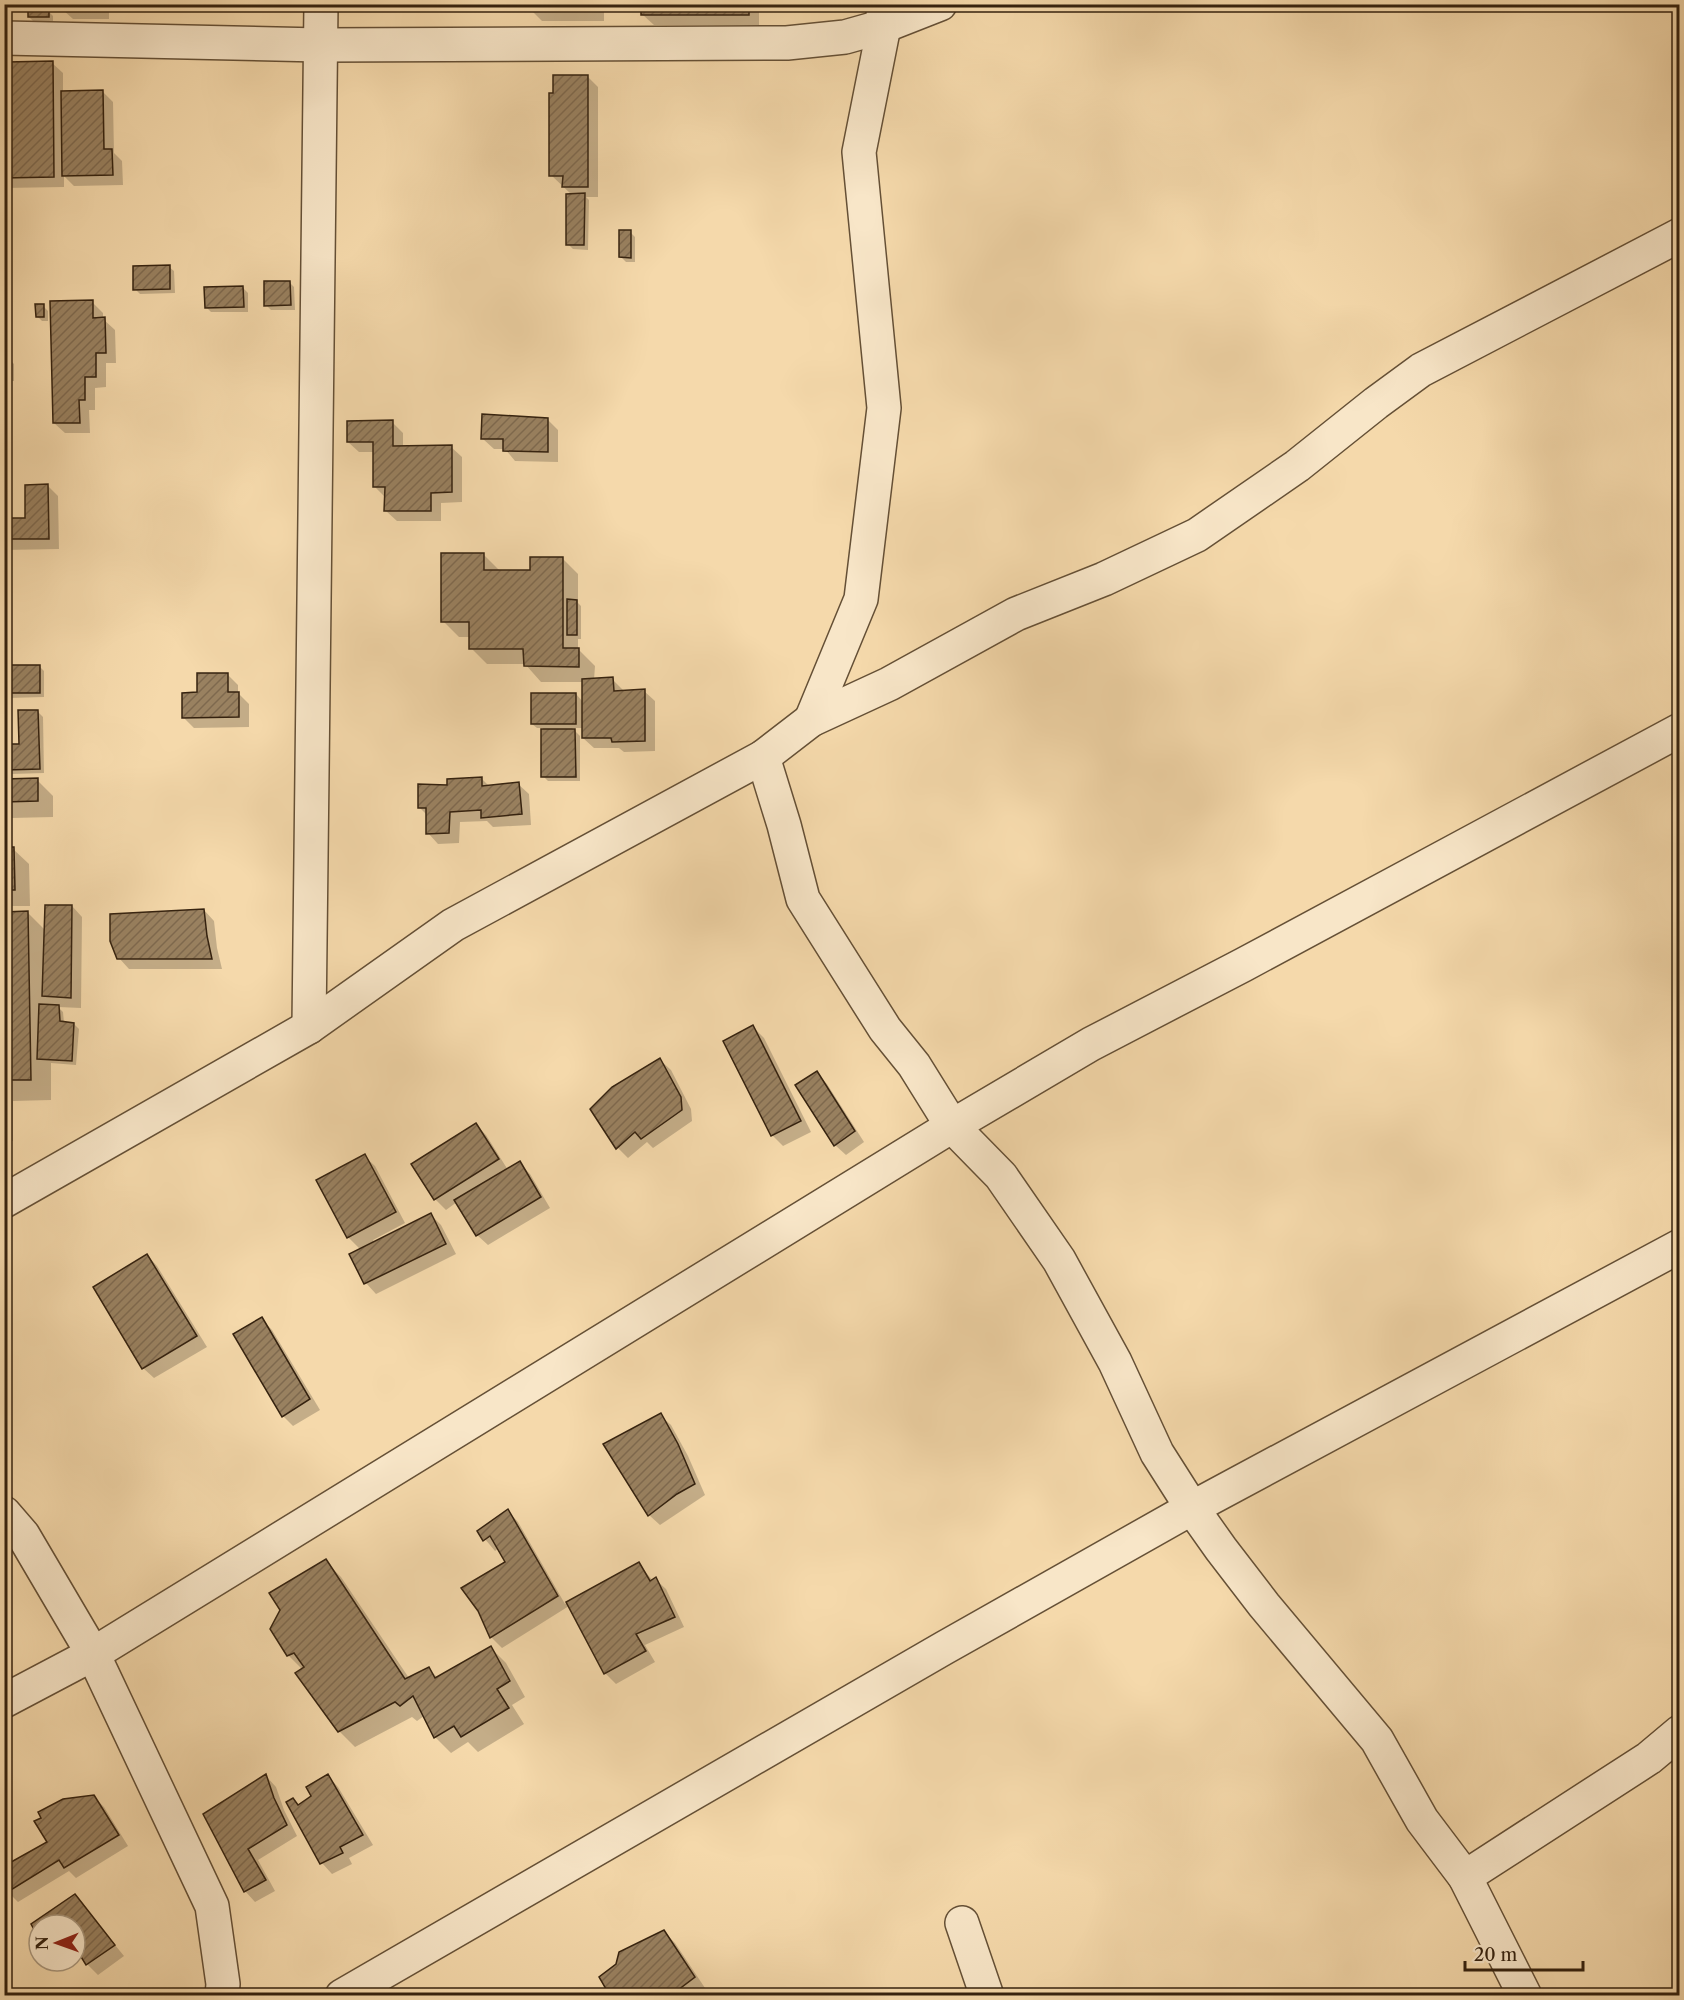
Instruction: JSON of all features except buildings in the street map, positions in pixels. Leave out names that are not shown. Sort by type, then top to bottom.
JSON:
[{"type":"street","points":[[309,1027],[321,4]]},
{"type":"street","points":[[4,38],[320,45],[787,43],[845,37],[884,15],[940,4]]},
{"type":"street","points":[[811,720],[861,599],[884,408],[859,152],[884,15]]},
{"type":"street","points":[[4,1201],[309,1027],[453,925],[763,757],[811,720],[889,684],[1016,614],[1104,579],[1197,535],[1297,466],[1421,370],[1680,235]]},
{"type":"street","points":[[4,1701],[93,1654],[952,1126],[1090,1044],[1253,960],[1680,730]]},
{"type":"street","points":[[763,757],[803,899],[885,1029],[914,1065],[952,1126],[1001,1176],[1059,1260],[1115,1362],[1157,1453],[1192,1508],[1264,1605],[1377,1740],[1422,1820],[1465,1877],[1526,1995]]},
{"type":"street","points":[[342,1995],[944,1648],[1192,1508],[1680,1245]]},
{"type":"street","points":[[4,1513],[22,1535],[93,1654],[212,1906],[223,1984],[222,1995]]},
{"type":"street","points":[[1465,1877],[1649,1758],[1680,1732]]},
{"type":"street","points":[[962,1923],[987,1995]]}]
